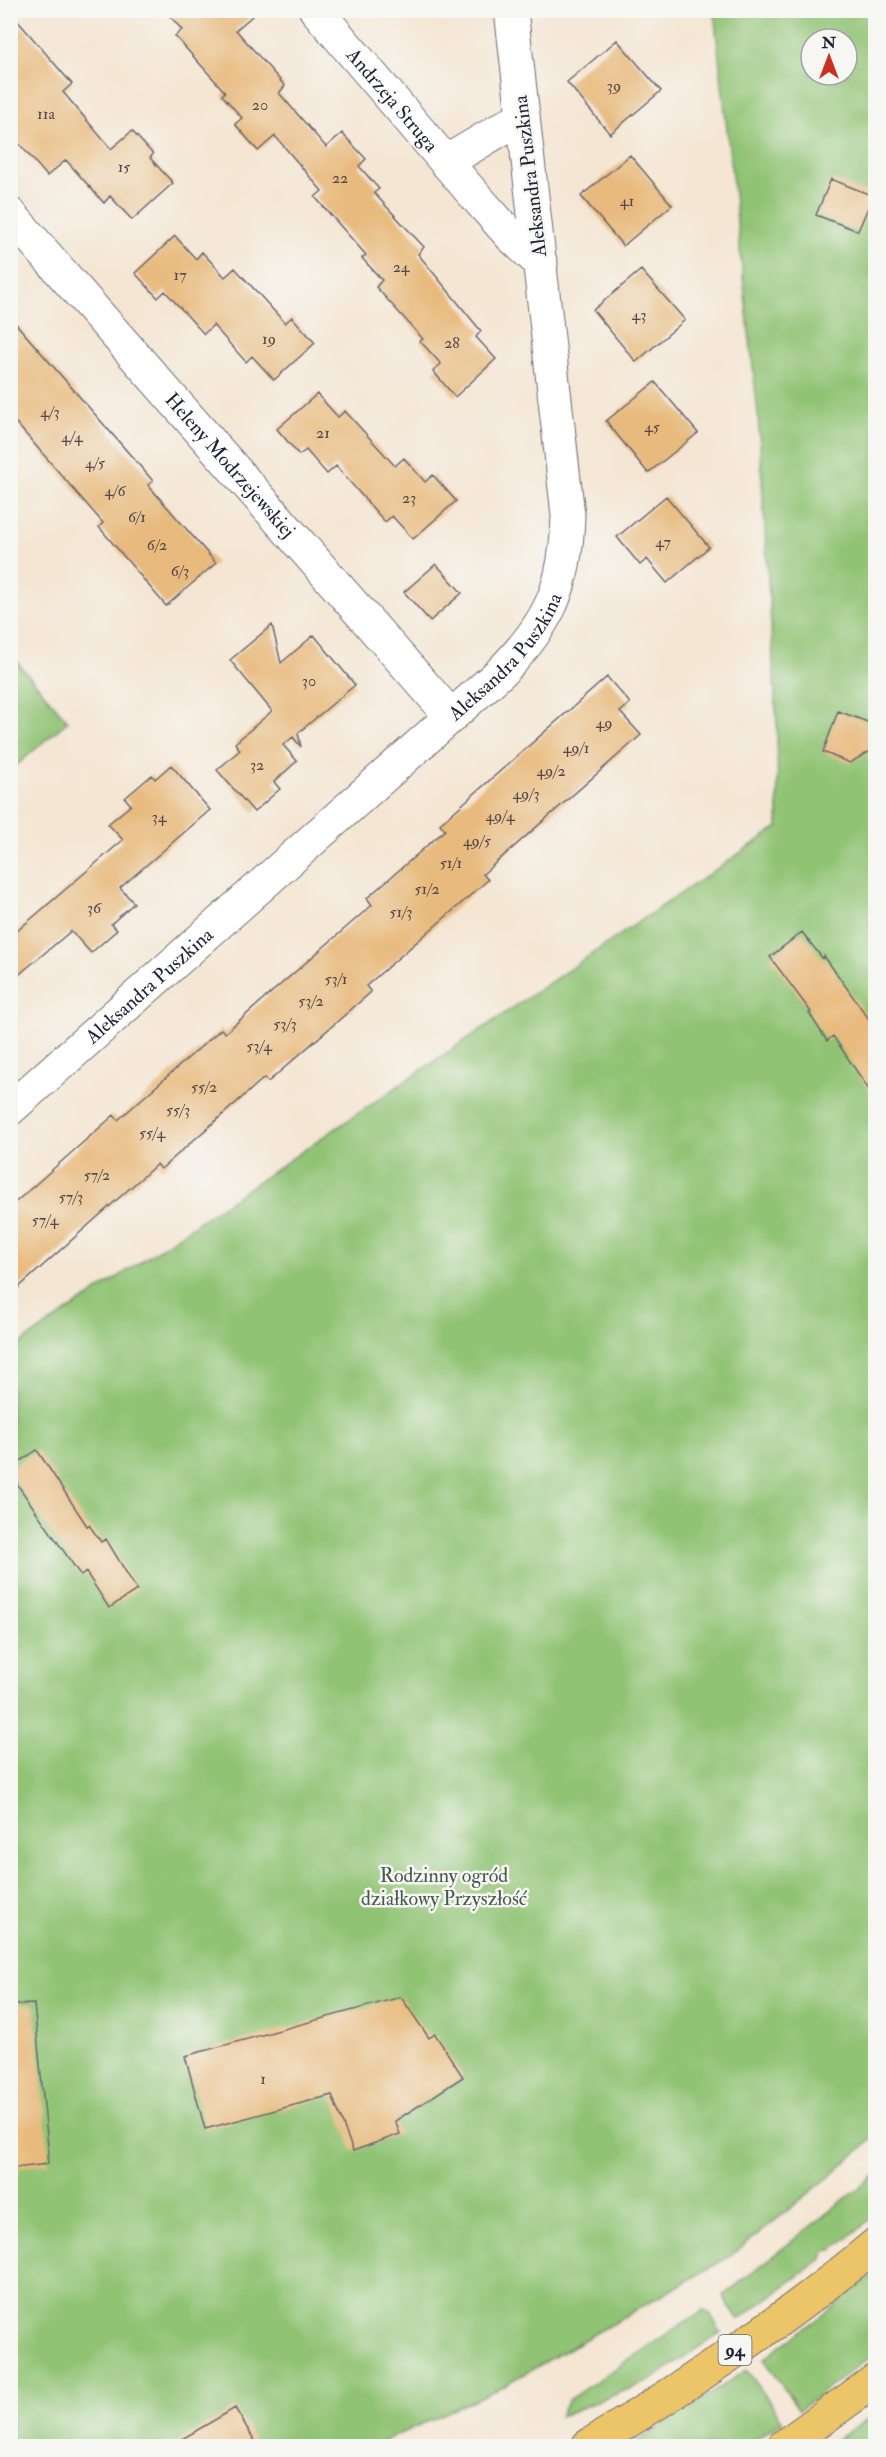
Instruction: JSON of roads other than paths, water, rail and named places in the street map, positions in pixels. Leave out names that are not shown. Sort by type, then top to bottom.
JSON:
[{"type":"main road","name":"94","points":[[588,2446],[742,2346],[830,2282],[876,2244]]},
{"type":"main road","points":[[784,2446],[876,2380]]},
{"type":"street","name":"Andrzeja Struga","points":[[316,10],[511,236],[541,264]]},
{"type":"street","name":"Aleksandra Puszkina","points":[[10,1109],[501,672],[526,647],[550,609],[560,586],[567,550],[568,515],[511,10]]},
{"type":"street","name":"Andrzeja Struga","points":[[446,162],[523,116]]},
{"type":"street","name":"Heleny Modrzejewskiej","points":[[10,214],[451,716]]},
{"type":"park label","name":"Rodzinny ogród działkowy Przyszłość","points":[[444,1886]]}]
